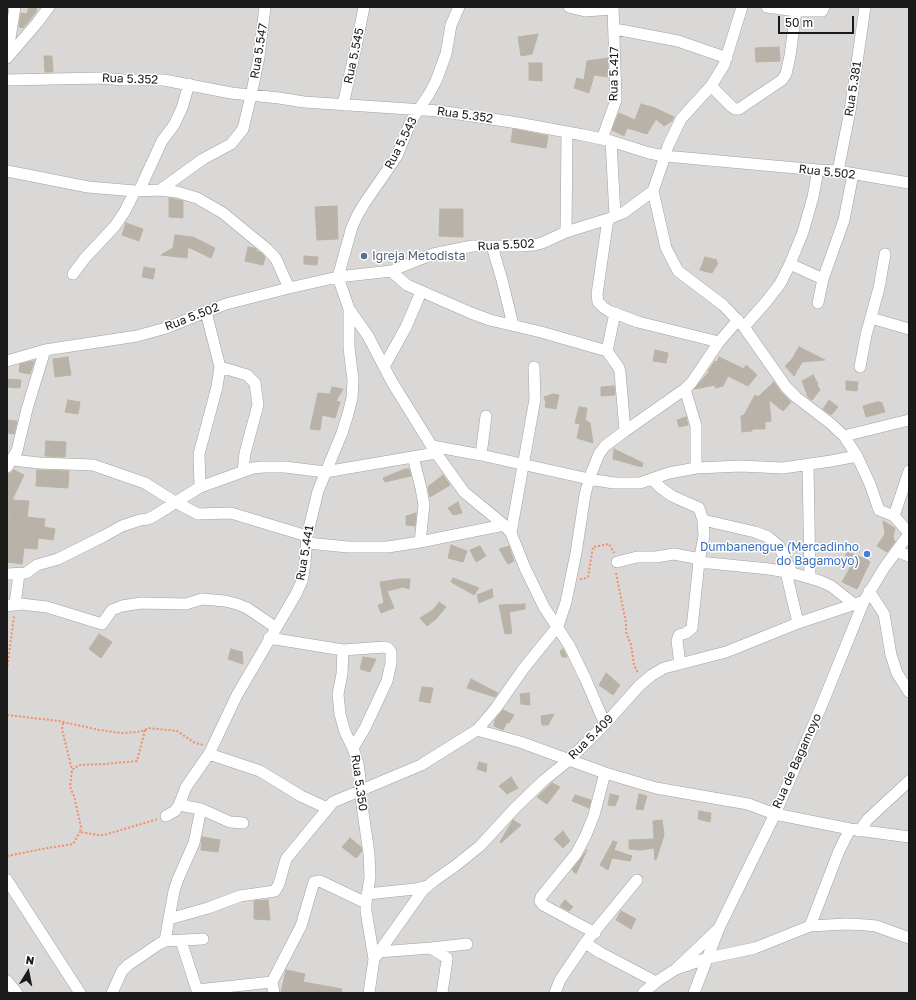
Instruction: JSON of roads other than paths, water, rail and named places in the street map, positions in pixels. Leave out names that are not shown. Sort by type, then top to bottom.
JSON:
[{"type":"street","points":[[7,57],[15,7]]},
{"type":"street","points":[[7,57],[49,7]]},
{"type":"street","name":"Rua 5.547","points":[[160,190],[203,159],[231,144],[243,129],[257,96],[259,57],[265,7]]},
{"type":"street","name":"Rua 5.545","points":[[343,105],[364,7]]},
{"type":"street","name":"Rua 5.543","points":[[338,277],[352,227],[357,216],[397,156],[411,121],[429,94],[441,69],[446,54],[451,25],[459,7]]},
{"type":"street","points":[[569,7],[585,11],[613,8]]},
{"type":"street","points":[[742,7],[724,65],[710,86],[681,119],[668,146],[653,191],[666,248],[678,271],[722,305],[741,324],[786,387],[844,436],[857,456],[870,484],[879,510],[894,516],[909,533]]},
{"type":"street","points":[[767,7],[796,11],[822,11],[824,7]]},
{"type":"street","name":"Rua 5.381","points":[[838,171],[850,111],[865,7]]},
{"type":"street","name":"Rua 5.417","points":[[606,140],[616,100],[615,29],[613,8]]},
{"type":"street","points":[[710,86],[732,107],[739,109],[782,80],[786,74],[790,56],[796,11]]},
{"type":"street","points":[[615,29],[678,41],[727,58]]},
{"type":"street","name":"Rua 5.352","points":[[7,80],[100,78],[124,80],[164,80],[231,93],[304,102],[439,111],[567,132],[606,140],[649,153],[665,156]]},
{"type":"street","points":[[73,274],[85,258],[115,226],[125,211],[137,191],[162,141],[174,125],[182,108],[189,84]]},
{"type":"street","points":[[566,232],[567,132]]},
{"type":"street","points":[[606,140],[611,218],[597,294],[598,302],[603,307],[615,314],[638,322],[719,342]]},
{"type":"street","name":"Rua 5.502","points":[[665,156],[838,171],[909,183]]},
{"type":"street","points":[[169,919],[208,908],[240,896],[275,891],[279,884],[286,859],[333,802],[421,765],[477,730],[496,708],[524,668],[558,626],[566,602],[589,479],[599,454],[605,446],[685,389],[692,382],[719,342],[766,302],[775,290],[790,264],[803,232],[813,197],[818,170]]},
{"type":"street","points":[[7,171],[88,187],[137,191],[160,190],[180,193],[197,198],[223,213],[268,250],[276,259],[289,288]]},
{"type":"street","points":[[818,303],[823,279],[844,220],[853,174]]},
{"type":"street","name":"Rua 5.502","points":[[7,361],[45,350],[137,336],[166,328],[226,304],[338,277],[391,271],[433,254],[472,246],[534,245],[566,232],[611,218],[623,212],[653,191]]},
{"type":"street","points":[[492,246],[513,325]]},
{"type":"street","points":[[860,367],[866,335],[879,288],[885,254]]},
{"type":"street","points":[[790,264],[823,279]]},
{"type":"street","points":[[391,271],[407,285],[482,317],[607,350],[620,372],[625,431]]},
{"type":"street","points":[[338,277],[348,308],[368,336],[392,382],[434,450],[464,492],[507,529],[544,607],[558,626],[569,645],[605,724]]},
{"type":"street","points":[[384,365],[406,327],[421,292]]},
{"type":"street","name":"Rua 5.441","points":[[166,816],[175,811],[179,805],[186,787],[210,750],[237,695],[296,594],[302,581],[307,539],[318,491],[342,434],[352,398],[353,380],[349,348],[348,308]]},
{"type":"street","points":[[200,487],[199,454],[217,386],[220,367],[206,312]]},
{"type":"street","points":[[607,350],[615,314]]},
{"type":"street","points":[[871,318],[909,329]]},
{"type":"street","points":[[10,463],[17,451],[45,350]]},
{"type":"street","points":[[220,367],[247,375],[255,383],[258,405],[243,471]]},
{"type":"street","points":[[507,529],[524,464],[535,398],[534,367]]},
{"type":"street","points":[[685,389],[696,426],[696,468]]},
{"type":"street","points":[[481,455],[486,416]]},
{"type":"street","points":[[844,436],[909,420]]},
{"type":"street","points":[[7,574],[26,573],[37,565],[58,559],[122,526],[148,519],[200,487],[243,471],[263,467],[285,467],[325,472],[413,457],[434,450],[481,455],[589,479],[628,484],[640,483],[669,473],[696,468],[741,466],[783,468],[857,456]]},
{"type":"street","points":[[413,457],[424,505],[420,542]]},
{"type":"street","points":[[10,463],[93,465],[144,483],[198,514],[231,514],[307,539],[348,547],[388,546],[507,529]]},
{"type":"street","points":[[808,465],[810,578]]},
{"type":"street","points":[[894,516],[909,471]]},
{"type":"street","points":[[652,479],[672,496],[699,508],[703,520],[704,536],[699,562],[692,628],[686,634],[679,635],[677,637],[680,664]]},
{"type":"street","points":[[703,520],[755,532],[768,537],[779,546],[789,572],[798,623]]},
{"type":"street","name":"Rua de Bagamoyo","points":[[694,993],[719,928],[775,814],[821,707],[862,599],[909,533]]},
{"type":"street","points":[[896,551],[909,556]]},
{"type":"street","points":[[617,562],[637,557],[656,557],[674,554],[695,558],[699,562],[789,572],[810,578],[862,599],[884,614],[891,655],[897,673],[909,692]]},
{"type":"street","points":[[19,574],[11,605],[21,604],[47,607],[102,624],[112,610],[122,606],[140,603],[186,604],[202,599],[237,604],[247,608],[276,627]]},
{"type":"street","name":"Rua 5.409","points":[[376,955],[412,903],[428,886],[480,846],[532,792],[569,760],[652,675],[664,668],[726,652],[862,599]]},
{"type":"street","points":[[269,638],[343,650],[385,647],[389,649],[391,652],[391,663],[387,681],[365,728],[353,748]]},
{"type":"street","name":"Rua 5.350","points":[[343,650],[342,674],[338,694],[340,714],[345,732],[353,748],[358,764],[369,854],[370,877],[367,899],[376,955],[369,993]]},
{"type":"street","points":[[477,730],[520,742],[605,773],[656,788],[748,804],[775,814],[854,830],[909,836]]},
{"type":"street","points":[[210,750],[260,771],[301,796],[327,808]]},
{"type":"street","points":[[595,933],[543,905],[540,901],[541,897],[576,854],[586,835],[594,815],[605,773]]},
{"type":"street","points":[[810,926],[839,851],[854,830],[868,820],[909,781]]},
{"type":"street","points":[[179,805],[201,809],[218,818],[243,824]]},
{"type":"street","points":[[165,941],[174,891],[194,843],[201,809]]},
{"type":"street","points":[[7,880],[80,993]]},
{"type":"street","points":[[555,993],[560,980],[585,943],[595,933],[637,880]]},
{"type":"street","points":[[180,941],[197,991],[273,988],[301,926],[314,882],[320,881],[367,899],[428,886]]},
{"type":"street","points":[[676,969],[708,958],[755,948],[810,926],[846,924],[876,926],[909,938]]},
{"type":"street","points":[[643,993],[656,982],[676,969],[719,928]]},
{"type":"street","points":[[112,993],[122,971],[128,965],[159,944],[165,941],[203,939]]},
{"type":"street","points":[[585,943],[656,982]]},
{"type":"street","points":[[376,955],[466,944]]},
{"type":"street","points":[[431,948],[444,956],[447,960],[442,993]]},
{"type":"street","points":[[7,981],[17,993]]},
{"type":"place","name":"Igreja Metodista","points":[[364,256]]},
{"type":"place","name":"Dumbanengue (Mercadinho do Bagamoyo)","points":[[867,554]]}]
